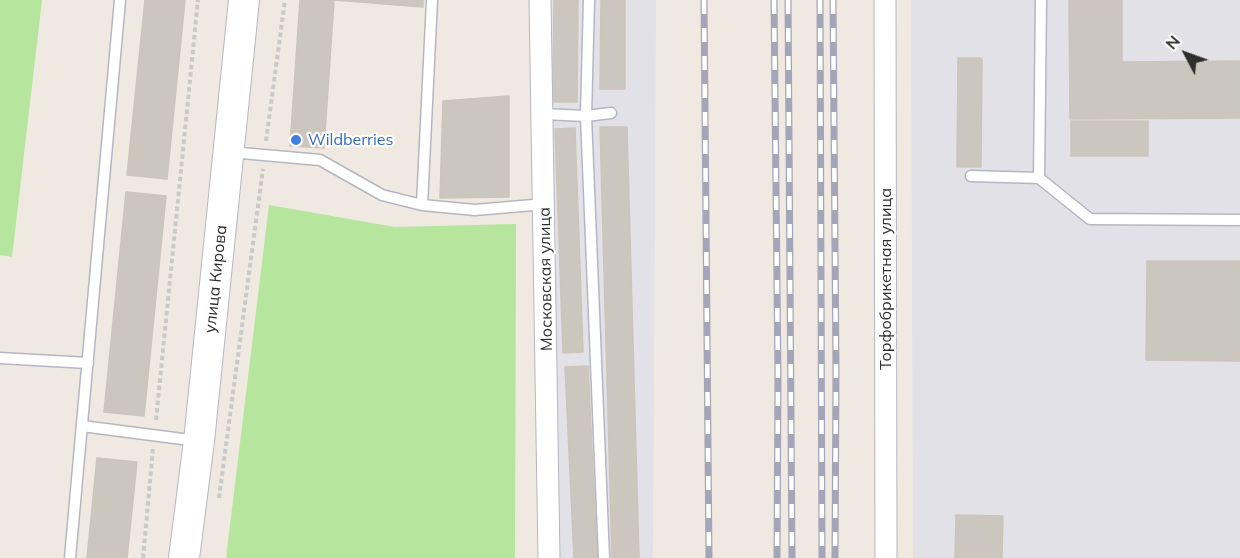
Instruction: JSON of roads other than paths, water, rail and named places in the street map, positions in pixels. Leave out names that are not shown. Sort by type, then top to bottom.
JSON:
[{"type":"street","name":"улица Кирова","points":[[184,558],[199,441],[244,0]]},
{"type":"street","name":"Московская улица","points":[[540,0],[549,558]]},
{"type":"street","name":"Торфобрикетная улица","points":[[885,0],[886,558]]},
{"type":"lane","points":[[70,558],[120,0]]},
{"type":"lane","points":[[422,206],[432,0]]},
{"type":"lane","points":[[589,0],[586,116],[604,558]]},
{"type":"lane","points":[[1039,178],[1041,0]]},
{"type":"lane","points":[[543,114],[586,116],[611,113]]},
{"type":"lane","points":[[229,152],[321,160],[382,195],[422,206],[475,210],[545,204]]},
{"type":"lane","points":[[971,176],[1039,178],[1090,219],[1240,220]]},
{"type":"lane","points":[[0,358],[88,363]]},
{"type":"lane","points":[[82,426],[199,441]]},
{"type":"railway","points":[[704,0],[709,558]]},
{"type":"railway","points":[[774,0],[778,378],[777,558]]},
{"type":"railway","points":[[788,0],[792,558]]},
{"type":"railway","points":[[820,0],[822,558]]},
{"type":"railway","points":[[833,0],[835,558]]},
{"type":"place","name":"Wildberries","points":[[296,140]]}]
